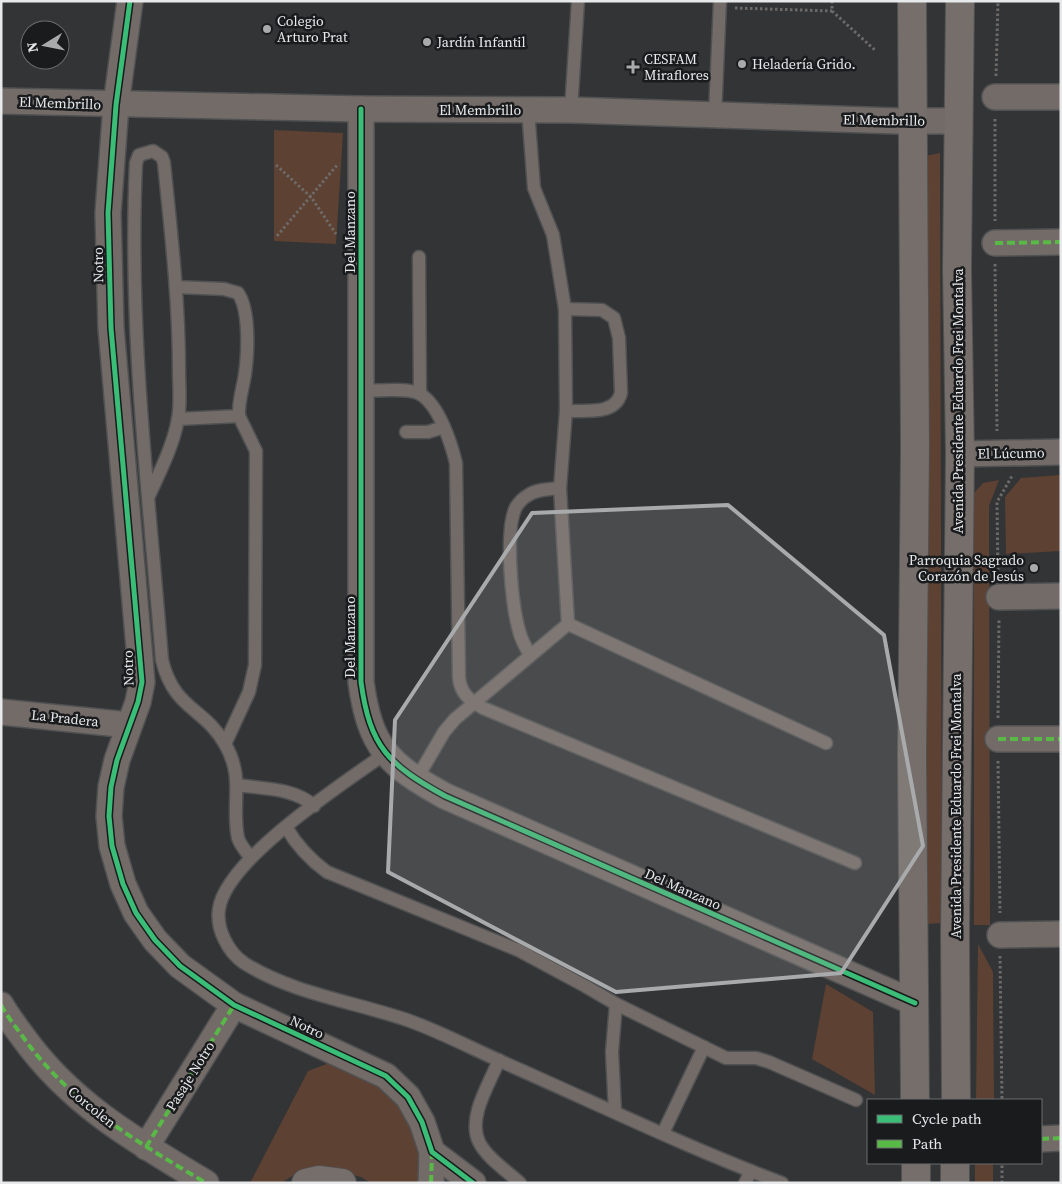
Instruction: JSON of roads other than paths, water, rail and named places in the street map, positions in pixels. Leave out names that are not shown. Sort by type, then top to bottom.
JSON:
[{"type":"main road","points":[[912,1],[911,122],[915,448],[912,756],[915,1099]]},
{"type":"main road","name":"Avenida Presidente Eduardo Frei Montalva","points":[[956,1099],[955,914],[960,454],[957,269],[960,1]]},
{"type":"main road","points":[[916,1164],[916,1183]]},
{"type":"main road","points":[[955,1164],[955,1183]]},
{"type":"main road","points":[[306,1183],[319,1180],[342,1183]]},
{"type":"street","name":"Notro","points":[[130,1],[116,105],[108,213],[111,328],[142,682],[138,702],[129,724],[111,787],[109,816],[112,846],[123,884],[136,913],[154,940],[180,966],[234,1005],[386,1076],[408,1097],[422,1122],[432,1152]]},
{"type":"street","points":[[995,97],[1061,97]]},
{"type":"street","name":"El Membrillo","points":[[1,101],[361,109],[571,110],[911,122],[958,121]]},
{"type":"street","name":"Del Manzano","points":[[361,109],[361,682],[365,708],[373,732],[397,766],[416,780],[445,796],[915,1003]]},
{"type":"street","points":[[995,243],[1061,242]]},
{"type":"street","name":"El Lúcumo","points":[[960,454],[1061,452]]},
{"type":"street","points":[[999,597],[1061,596]]},
{"type":"street","name":"La Pradera","points":[[1,712],[129,724]]},
{"type":"street","points":[[998,739],[1061,739]]},
{"type":"street","points":[[1000,935],[1061,934]]},
{"type":"street","name":"Corcolen","points":[[1,1005],[44,1066],[98,1114],[146,1147],[206,1183]]},
{"type":"street","name":"Pasaje Notro","points":[[146,1147],[234,1005]]},
{"type":"street","points":[[1042,1139],[1061,1138]]},
{"type":"street","points":[[431,1183],[432,1152]]},
{"type":"street","points":[[432,1152],[472,1183]]},
{"type":"lane","points":[[571,110],[578,1]]},
{"type":"lane","points":[[715,115],[723,4]]},
{"type":"lane","points":[[528,110],[534,188],[553,235],[565,309],[566,411],[560,488],[568,624]]},
{"type":"lane","points":[[148,498],[169,448],[178,419],[179,347],[176,287],[164,163],[157,153],[146,152],[139,155],[136,163],[133,233],[142,448],[162,660],[166,678],[179,699],[214,728],[226,744],[238,785],[239,839],[250,857]]},
{"type":"lane","points":[[419,257],[420,394]]},
{"type":"lane","points":[[176,287],[232,290],[242,298],[246,329],[246,359],[238,407],[239,416],[256,451],[255,664],[249,692],[226,744]]},
{"type":"lane","points":[[565,309],[602,310],[614,318],[619,338],[620,392],[619,400],[609,408],[566,411]]},
{"type":"lane","points":[[362,391],[408,391],[420,394],[437,414],[444,427],[456,463],[460,684],[473,702],[855,864]]},
{"type":"lane","points":[[178,419],[239,416]]},
{"type":"lane","points":[[406,432],[428,432],[444,427]]},
{"type":"lane","points":[[530,655],[520,635],[516,615],[511,578],[511,528],[516,507],[528,494],[540,490],[560,488]]},
{"type":"lane","points":[[416,780],[444,732],[473,702],[568,624]]},
{"type":"lane","points":[[568,624],[826,743]]},
{"type":"lane","points":[[386,752],[286,827],[250,857],[234,875],[224,892],[219,909],[221,928],[232,953],[244,962],[281,980],[411,1021],[663,1133],[748,1177],[782,1183]]},
{"type":"lane","points":[[238,785],[302,796],[314,806]]},
{"type":"lane","points":[[286,827],[296,844],[312,861],[327,872],[518,950],[616,1004],[726,1058],[756,1058],[769,1062],[856,1100]]},
{"type":"lane","points":[[615,1112],[612,1052],[616,1004]]},
{"type":"lane","points":[[663,1133],[704,1047]]},
{"type":"lane","points":[[499,1060],[477,1114],[476,1133],[486,1152],[520,1183]]},
{"type":"place","name":"Colegio Arturo Prat","points":[[267,29]]},
{"type":"place","name":"Jardín Infantil","points":[[427,42]]},
{"type":"place","name":"Heladería Grido.","points":[[742,64]]},
{"type":"place","name":"CESFAM Miraflores","points":[[633,67]]},
{"type":"place","name":"Parroquia Sagrado Corazón de Jesús","points":[[1034,568]]}]
